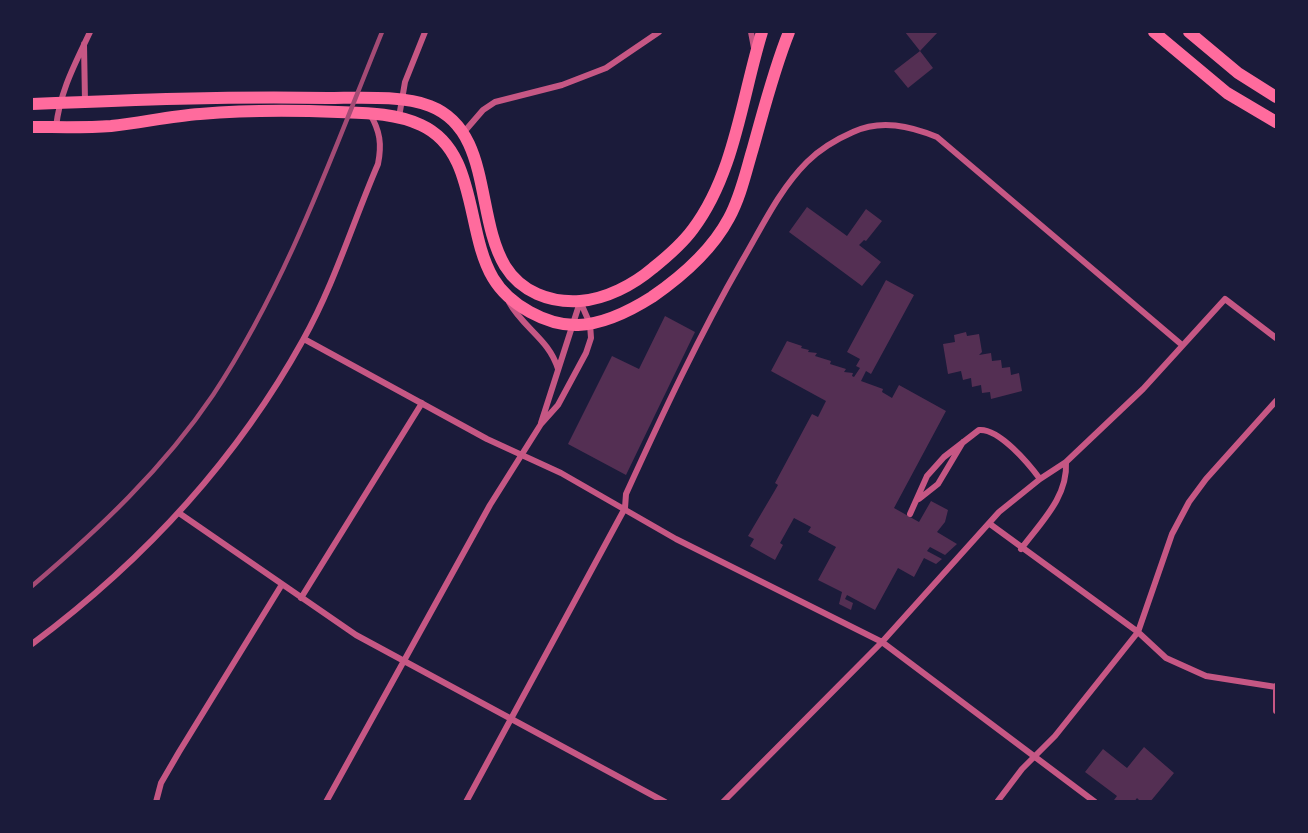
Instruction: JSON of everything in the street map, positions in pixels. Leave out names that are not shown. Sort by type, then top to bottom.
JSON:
[{"type":"main road","points":[[32,104],[267,96],[401,101],[434,108],[454,121],[464,132],[474,155],[491,232],[505,265],[530,291],[559,301],[580,301],[606,295],[646,274],[685,239],[698,222],[725,166],[762,32]]},
{"type":"main road","points":[[32,127],[109,126],[198,114],[292,111],[369,113],[399,117],[433,131],[451,150],[463,178],[482,251],[493,277],[502,290],[514,302],[538,316],[572,325],[590,324],[630,310],[662,290],[691,266],[718,234],[737,200],[789,32]]},
{"type":"main road","points":[[1154,32],[1227,93],[1276,122]]},
{"type":"main road","points":[[1189,32],[1238,73],[1276,97]]},
{"type":"street","points":[[56,127],[58,103],[74,60],[90,32]]},
{"type":"street","points":[[399,117],[405,82],[425,32]]},
{"type":"street","points":[[464,132],[483,110],[495,102],[562,85],[606,68],[659,32]]},
{"type":"street","points":[[751,32],[755,52]]},
{"type":"street","points":[[84,44],[85,102]]},
{"type":"street","points":[[32,644],[121,572],[179,513],[220,465],[261,407],[304,339],[378,164],[381,149],[380,133],[369,113]]},
{"type":"street","points":[[466,801],[625,508],[626,494],[689,358],[765,219],[808,161],[834,142],[873,125],[898,125],[937,137],[1182,345]]},
{"type":"street","points":[[502,290],[518,319],[538,334],[550,349],[558,370]]},
{"type":"street","points":[[723,801],[882,642],[999,512],[1040,479],[1066,462],[1143,388],[1225,299],[1276,338]]},
{"type":"street","points":[[326,801],[490,505],[541,424],[558,405],[586,353],[591,338],[590,324],[580,301]]},
{"type":"street","points":[[541,424],[580,301]]},
{"type":"street","points":[[304,339],[487,439],[523,454],[676,538],[882,642],[1095,801]]},
{"type":"street","points":[[997,801],[1022,769],[1037,756],[1138,632],[1172,534],[1189,502],[1206,478],[1276,401]]},
{"type":"street","points":[[301,598],[422,403]]},
{"type":"street","points":[[910,514],[919,499],[927,476],[965,439],[979,430],[985,429],[994,434],[1025,459],[1040,479]]},
{"type":"street","points":[[919,499],[938,484],[950,468],[965,439]]},
{"type":"street","points":[[1021,549],[1062,494],[1067,479],[1066,462]]},
{"type":"street","points":[[179,513],[281,586],[356,635],[402,662],[665,801]]},
{"type":"street","points":[[990,524],[1021,549],[1138,632],[1166,658],[1206,675],[1276,686],[1276,711]]},
{"type":"street","points":[[156,801],[161,783],[179,752],[281,586]]},
{"type":"building","points":[[905,32],[938,32],[920,51]]},
{"type":"building","points":[[920,51],[933,68],[908,88],[894,71]]},
{"type":"building","points":[[807,207],[847,236],[866,209],[882,221],[866,241],[864,240],[859,245],[881,262],[862,286],[789,232]]},
{"type":"building","points":[[886,280],[914,295],[871,374],[866,371],[861,381],[883,389],[882,392],[892,398],[899,385],[946,411],[894,508],[919,522],[931,501],[948,510],[945,522],[937,532],[957,544],[945,555],[930,547],[927,551],[942,559],[936,564],[924,558],[914,577],[898,568],[875,610],[847,595],[845,599],[853,603],[851,610],[839,604],[842,592],[818,580],[836,547],[808,532],[811,527],[794,518],[780,543],[783,545],[775,560],[750,546],[754,539],[748,536],[778,485],[775,483],[812,414],[818,417],[826,401],[771,371],[787,341],[802,346],[801,348],[809,350],[808,352],[817,353],[815,356],[846,369],[844,372],[853,373],[854,377],[860,368],[856,366],[860,359],[847,352]]},
{"type":"building","points":[[665,316],[695,332],[626,475],[568,444],[612,356],[639,369]]},
{"type":"building","points":[[966,332],[967,336],[979,334],[982,352],[979,355],[991,353],[992,361],[1001,360],[1002,368],[1010,367],[1011,375],[1019,373],[1022,391],[991,399],[990,392],[982,393],[981,385],[972,387],[971,378],[963,380],[961,371],[948,374],[943,344],[955,342],[954,335]]},
{"type":"building","points":[[1144,747],[1174,773],[1150,802],[1141,802],[1137,798],[1134,802],[1116,802],[1114,800],[1117,796],[1085,772],[1103,749],[1127,768]]},
{"type":"railway","points":[[32,586],[82,543],[129,497],[173,448],[213,395],[264,308],[286,263],[382,32]]}]
